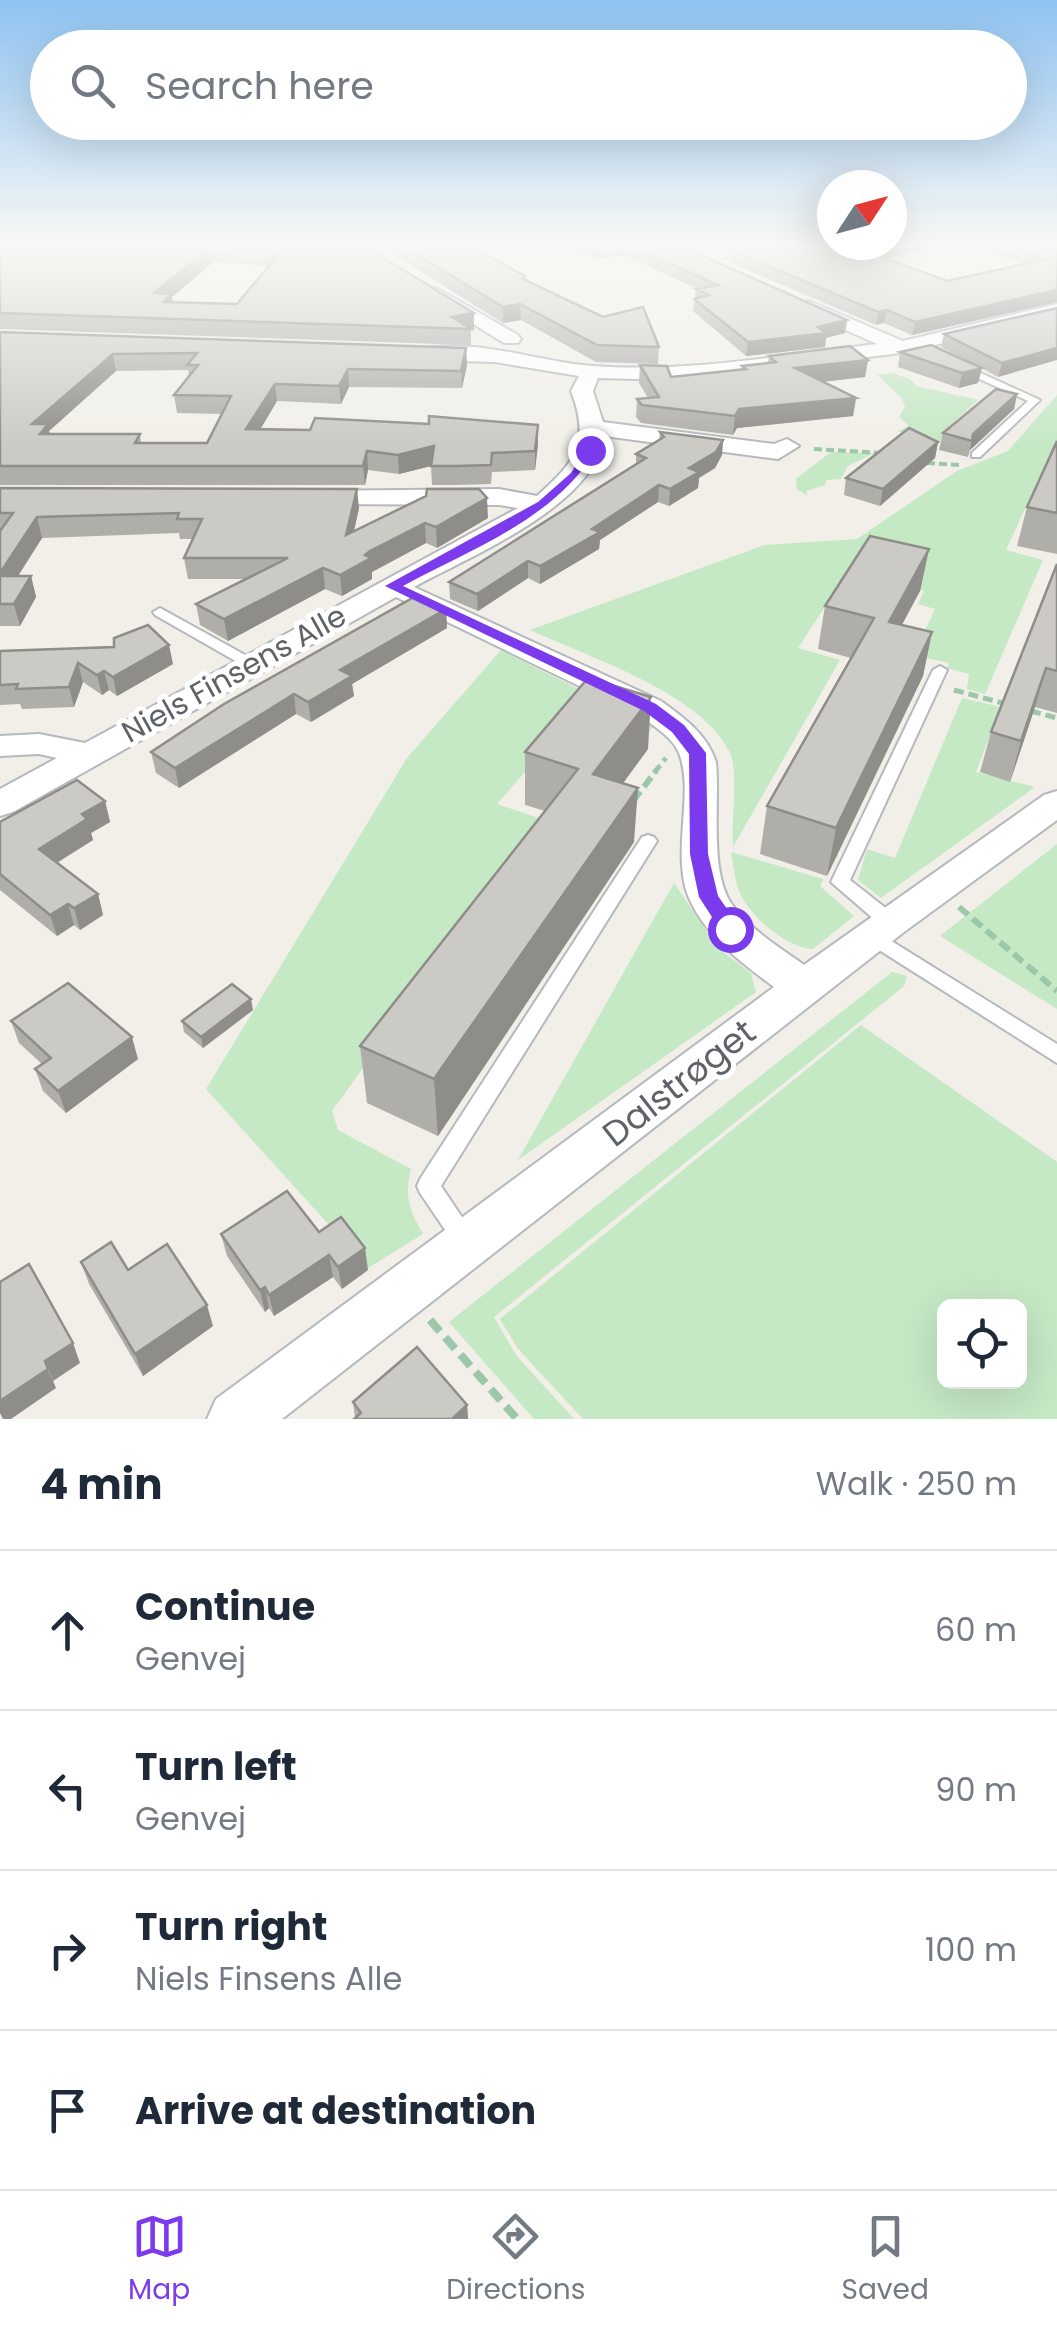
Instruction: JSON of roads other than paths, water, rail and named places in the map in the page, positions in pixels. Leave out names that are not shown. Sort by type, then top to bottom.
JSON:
[{"type":"street","points":[[471,314],[511,339]]},
{"type":"street","points":[[828,314],[914,349]]},
{"type":"street","points":[[405,354],[495,356],[590,372],[677,374],[914,349],[1042,314]]},
{"type":"street","points":[[590,372],[582,390],[595,428],[778,452],[787,446]]},
{"type":"street","name":"Niels Finsens Alle","points":[[0,804],[542,505],[576,475],[590,450],[595,428]]},
{"type":"street","points":[[285,496],[499,497],[542,505]]},
{"type":"street","points":[[392,586],[650,708],[683,736],[697,753],[699,854],[708,897],[730,929],[804,987]]},
{"type":"street","points":[[0,746],[39,744],[90,754]]},
{"type":"street","name":"Dalstrøget","points":[[236,1419],[881,929],[1057,803]]},
{"type":"lane","points":[[946,361],[1035,400],[976,456]]},
{"type":"lane","points":[[160,612],[252,664]]},
{"type":"lane","points":[[936,677],[840,882],[881,929],[1057,1055]]},
{"type":"lane","points":[[469,1245],[428,1186],[648,841]]}]
